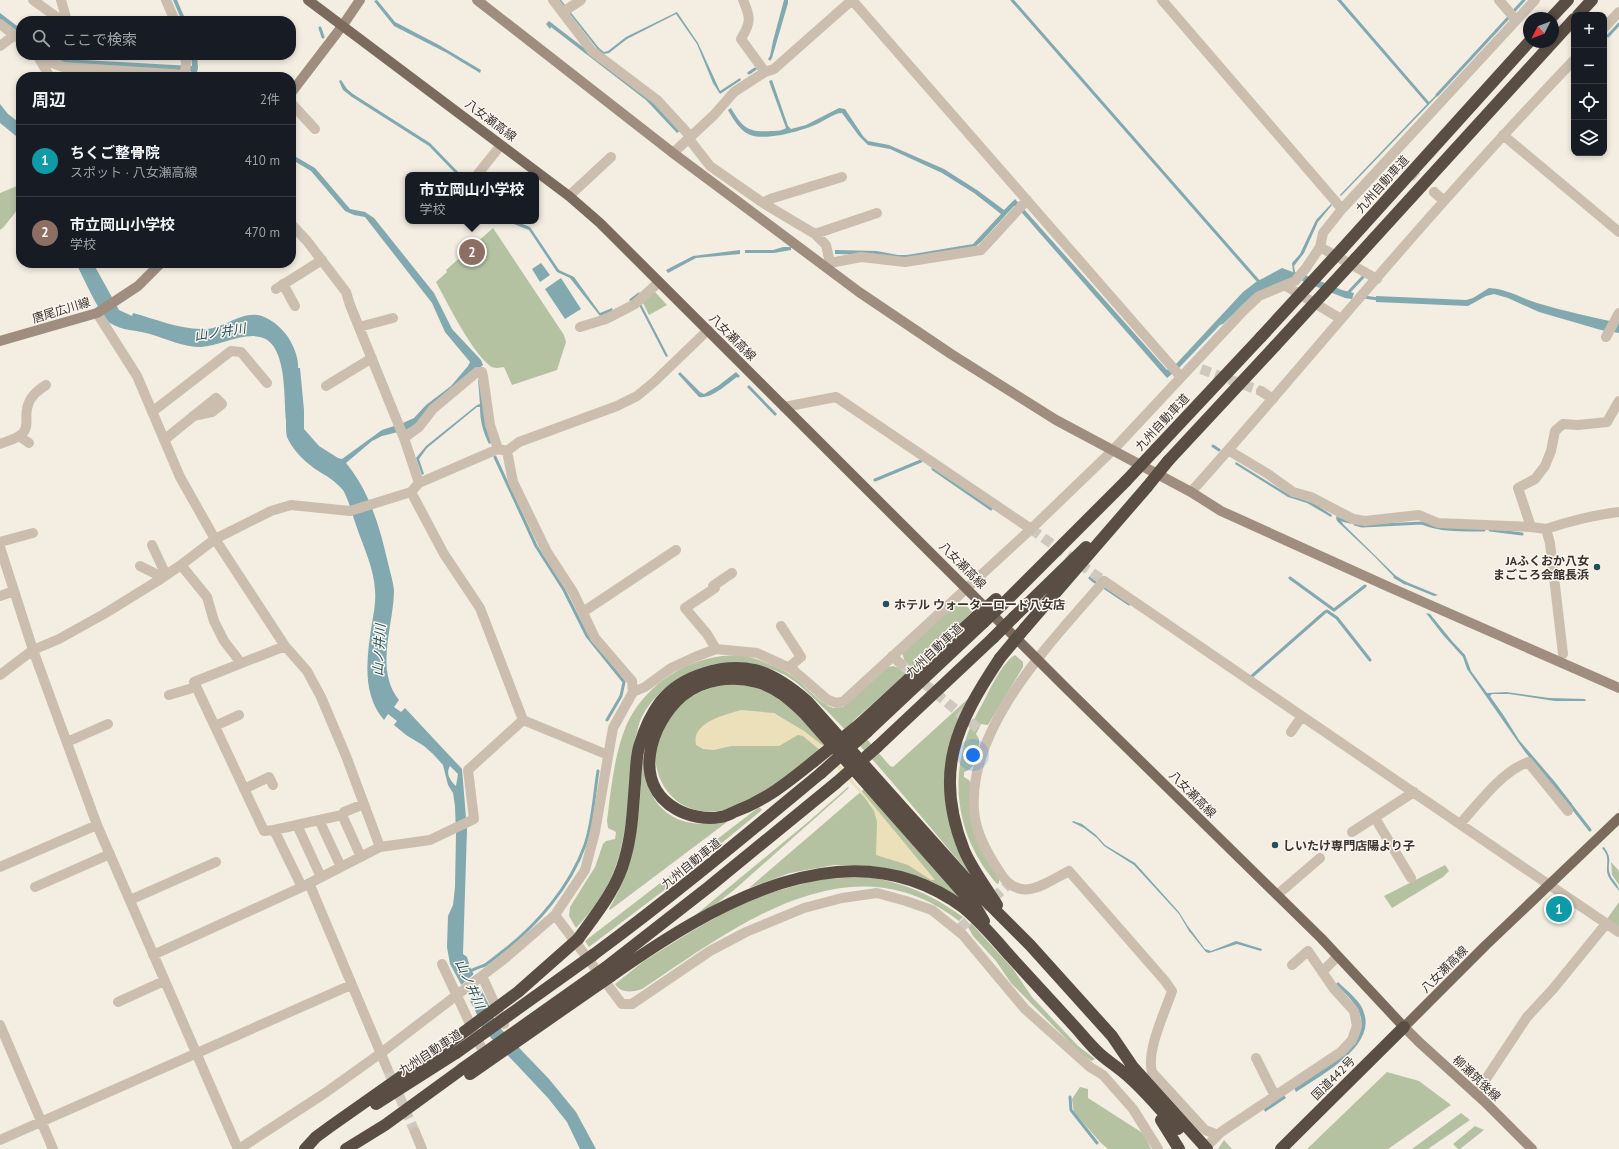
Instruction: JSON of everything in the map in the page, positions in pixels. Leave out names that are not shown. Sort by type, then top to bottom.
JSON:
[{"type":"highway","points":[[1557,12],[1568,0]]},
{"type":"highway","points":[[1581,12],[1592,0]]},
{"type":"highway","points":[[1010,924],[965,852],[955,823],[949,790],[950,767],[960,728],[980,689],[1000,658],[1168,461],[1571,22]]},
{"type":"highway","name":"九州自動車道","points":[[306,1149],[452,1048],[594,955],[716,862],[821,773],[863,728],[999,602],[1044,563],[1126,481],[1342,249],[1524,48]]},
{"type":"highway","points":[[346,1149],[466,1072],[608,972],[836,783],[877,747],[993,638],[1147,487]]},
{"type":"highway","points":[[452,1048],[578,939],[604,905],[615,884],[625,859],[631,825],[639,748],[652,714],[662,699],[674,689],[700,674],[740,668],[755,670],[773,677],[790,687],[808,701],[985,900],[1010,924],[1112,1036],[1133,1067],[1208,1146]]},
{"type":"highway","points":[[863,728],[813,762],[778,790],[754,805],[720,818],[698,817],[683,813],[670,805],[659,792],[652,779],[649,763],[650,747],[658,727],[670,708],[684,695],[702,684],[721,679],[756,681],[767,685],[780,692],[804,713],[865,780],[975,906],[994,937]]},
{"type":"highway","points":[[608,972],[719,908],[766,889],[799,878],[833,872],[874,871],[903,877],[947,897],[966,910],[994,937],[1098,1052],[1130,1078],[1197,1149]]},
{"type":"highway","name":"国道442号","points":[[1281,1149],[1404,1027]]},
{"type":"highway","points":[[1141,1089],[1180,1149]]},
{"type":"main road","name":"八女瀬高線","points":[[308,0],[537,172]]},
{"type":"main road","name":"八女瀬高線","points":[[539,173],[569,196],[600,224],[708,330],[1321,938],[1337,957],[1404,1027],[1486,945],[1619,818]]},
{"type":"street","points":[[33,0],[55,16]]},
{"type":"street","points":[[61,0],[66,16]]},
{"type":"street","points":[[166,0],[172,16]]},
{"type":"street","points":[[296,87],[343,26],[360,0]]},
{"type":"street","points":[[477,0],[673,153],[829,265],[859,292],[951,354],[1056,420],[1191,492],[1221,511],[1284,541],[1619,688]]},
{"type":"street","points":[[553,0],[592,51],[657,100],[690,138],[710,166],[763,203],[815,234],[826,245],[829,265]]},
{"type":"street","points":[[563,12],[581,0]]},
{"type":"street","points":[[743,0],[748,11],[749,25],[740,38],[765,72]]},
{"type":"street","points":[[673,153],[714,115],[734,92],[765,72],[774,68],[852,0],[1026,202],[1181,377]]},
{"type":"street","points":[[1162,0],[1342,209]]},
{"type":"street","points":[[1499,0],[1516,20]]},
{"type":"street","points":[[633,692],[644,687],[671,668],[695,656],[716,649],[757,653],[789,667],[828,700],[837,703],[844,701],[966,587],[1031,529],[1113,450],[1181,377],[1197,367],[1258,296],[1290,284],[1304,271],[1320,247],[1323,233],[1342,209],[1395,158],[1535,0]]},
{"type":"street","points":[[1607,25],[1619,12]]},
{"type":"street","points":[[0,24],[16,36]]},
{"type":"street","points":[[0,46],[16,38]]},
{"type":"street","points":[[40,60],[47,72]]},
{"type":"street","points":[[47,60],[63,67],[131,72]]},
{"type":"street","points":[[184,60],[186,72]]},
{"type":"street","points":[[1191,492],[1274,399],[1341,319],[1444,201],[1503,135],[1571,63]]},
{"type":"street","points":[[296,108],[315,129]]},
{"type":"street","points":[[1503,135],[1619,232]]},
{"type":"street","points":[[479,172],[497,150]]},
{"type":"street","points":[[569,196],[611,157]]},
{"type":"street","points":[[763,203],[770,199],[842,177]]},
{"type":"street","points":[[1434,192],[1444,201]]},
{"type":"street","points":[[829,265],[861,258],[905,262],[981,250],[1016,210],[1026,202]]},
{"type":"street","points":[[815,234],[877,213]]},
{"type":"street","points":[[296,229],[307,241],[346,292],[402,432],[419,483]]},
{"type":"street","points":[[1320,247],[1377,278]]},
{"type":"street","points":[[296,306],[279,286],[322,260]]},
{"type":"street","name":"唐尾広川線","points":[[0,341],[98,312],[116,302],[138,286],[156,268]]},
{"type":"street","points":[[580,327],[606,319],[635,304],[659,282]]},
{"type":"street","points":[[1290,284],[1341,319]]},
{"type":"street","points":[[98,312],[137,376],[180,477],[215,539],[285,646],[306,671],[321,697],[346,756],[380,847]]},
{"type":"street","points":[[1607,335],[1617,317]]},
{"type":"street","points":[[359,327],[393,318]]},
{"type":"street","points":[[0,675],[33,650],[60,639],[104,614],[181,565],[215,539],[271,511],[291,505],[350,511],[411,492],[419,483],[503,450],[519,442],[617,406],[637,396],[654,382],[708,330]]},
{"type":"street","points":[[152,412],[230,351],[241,352],[267,382]]},
{"type":"street","points":[[326,386],[372,358]]},
{"type":"street","points":[[0,548],[4,574],[14,590],[33,650],[97,825],[238,1149],[325,1093],[381,1053],[504,959],[555,915],[585,870],[595,832],[613,728],[633,692],[632,681],[595,638],[573,592],[547,552],[513,482],[503,450],[490,425],[482,372],[477,372],[433,409],[419,427],[402,432]]},
{"type":"street","points":[[0,444],[19,436],[25,430],[27,424],[28,403],[34,394],[46,385]]},
{"type":"street","points":[[1261,391],[1274,399]]},
{"type":"street","points":[[784,407],[836,397],[1031,529]]},
{"type":"street","points":[[1547,564],[1545,540],[1532,527],[1518,488],[1536,479],[1545,466],[1551,451],[1555,430],[1563,424],[1578,425],[1607,422],[1619,401]]},
{"type":"street","points":[[164,440],[193,416]]},
{"type":"street","points":[[19,436],[29,443]]},
{"type":"street","points":[[1228,450],[1268,474],[1293,492],[1311,496],[1353,519],[1365,522],[1419,515],[1438,523],[1532,527],[1546,529],[1579,519],[1619,512]]},
{"type":"street","points":[[411,492],[444,554],[480,608],[523,720],[608,755]]},
{"type":"street","points":[[1546,529],[1550,542],[1563,654]]},
{"type":"street","points":[[0,542],[33,533]]},
{"type":"street","points":[[152,545],[164,576]]},
{"type":"street","points":[[583,612],[676,550]]},
{"type":"street","points":[[181,565],[207,597],[214,621],[224,641],[241,663]]},
{"type":"street","points":[[140,566],[164,576]]},
{"type":"street","points":[[716,649],[707,634],[685,608],[715,588],[713,586],[732,573]]},
{"type":"street","points":[[1218,1135],[1205,1130],[1152,1072],[1150,1064],[1151,1052],[1172,991],[1165,981],[1069,871],[1035,889],[1025,890],[1012,885],[1000,873],[988,852],[978,829],[974,810],[975,783],[985,734],[1005,708],[1024,676],[1104,581],[1619,932]]},
{"type":"street","points":[[0,596],[14,590]]},
{"type":"street","points":[[781,626],[801,657],[789,667]]},
{"type":"street","points":[[285,646],[194,682],[264,831],[342,815],[344,812],[364,804]]},
{"type":"street","points":[[892,656],[901,664]]},
{"type":"street","points":[[169,695],[196,687]]},
{"type":"street","points":[[215,726],[239,715]]},
{"type":"street","points":[[1291,732],[1302,716]]},
{"type":"street","points":[[153,955],[305,885],[380,847],[430,840],[474,819],[468,770],[523,720]]},
{"type":"street","points":[[66,742],[108,724]]},
{"type":"street","points":[[1460,824],[1491,788],[1518,766],[1528,762],[1568,811]]},
{"type":"street","points":[[244,789],[269,777],[273,785]]},
{"type":"street","points":[[1352,832],[1414,792]]},
{"type":"street","points":[[342,815],[361,857]]},
{"type":"street","points":[[1375,818],[1411,878]]},
{"type":"street","points":[[319,820],[341,867]]},
{"type":"street","points":[[0,867],[97,825]]},
{"type":"street","points":[[297,825],[321,877]]},
{"type":"street","points":[[274,830],[305,885],[387,1068]]},
{"type":"street","points":[[35,887],[110,854]]},
{"type":"street","points":[[1277,895],[1320,858]]},
{"type":"street","points":[[130,900],[216,862]]},
{"type":"street","points":[[555,915],[622,1004],[632,1004],[710,951],[746,932],[804,908],[842,898],[877,893],[932,910],[963,935],[1025,1009],[1090,1067],[1104,1075],[1133,1109],[1158,1149]]},
{"type":"street","points":[[1476,1094],[1527,1017],[1553,989],[1606,924]]},
{"type":"street","points":[[1208,1146],[1218,1135],[1341,1052],[1352,1040],[1357,1026],[1354,1011],[1334,988],[1308,952],[1292,965]]},
{"type":"street","points":[[1322,972],[1337,957]]},
{"type":"street","points":[[442,964],[459,994],[481,1047]]},
{"type":"street","points":[[480,978],[504,1024]]},
{"type":"street","points":[[118,1002],[164,981]]},
{"type":"street","points":[[0,1140],[351,985]]},
{"type":"street","points":[[0,1025],[53,1149]]},
{"type":"street","name":"柳瀬筑後線","points":[[1404,1027],[1532,1149]]},
{"type":"street","points":[[1256,1058],[1275,1096]]},
{"type":"street","points":[[415,1132],[422,1149]]},
{"type":"green space","points":[[16,186],[16,211],[5,226],[0,230],[0,193]]},
{"type":"green space","points":[[493,228],[564,335],[566,342],[557,370],[512,385],[504,367],[492,367],[474,348],[436,282],[447,272],[446,270]]},
{"type":"green space","points":[[654,291],[667,305],[649,315],[642,301]]},
{"type":"green space","points":[[954,603],[962,603],[973,611],[852,722],[890,766],[893,767],[970,697],[946,796],[987,894],[879,767],[834,718],[802,687],[785,675],[762,666],[726,663],[702,667],[674,681],[658,694],[646,710],[638,728],[634,747],[626,822],[619,856],[614,871],[599,899],[589,914],[576,928],[569,916],[570,907],[595,867],[603,844],[606,841],[615,839],[616,832],[608,828],[607,821],[614,773],[622,737],[633,712],[653,688],[678,670],[692,664],[722,656],[737,655],[756,659],[780,669],[792,675],[823,703],[834,708],[843,707],[888,667],[893,666],[899,668],[905,662],[902,653]]},
{"type":"green space","points":[[1015,655],[1023,662],[1023,667],[988,725],[981,724],[976,734],[979,739],[977,758],[972,767],[964,772],[964,777],[969,780],[971,784],[970,807],[999,878],[999,883],[997,884],[984,867],[966,831],[961,811],[959,771],[969,730],[991,686],[1007,662]]},
{"type":"green space","points":[[740,684],[753,686],[776,697],[811,728],[826,745],[791,774],[768,790],[732,808],[710,812],[685,806],[674,799],[666,790],[660,778],[656,765],[655,751],[658,741],[676,710],[694,695],[715,687]]},
{"type":"green space","points":[[644,756],[647,783],[660,806],[669,814],[690,823],[714,824],[727,822],[610,910],[609,909],[625,874],[635,838],[640,801],[642,763]]},
{"type":"green space","points":[[848,787],[849,788],[734,890],[716,904],[687,922],[808,822]]},
{"type":"green space","points":[[864,789],[965,903],[921,878],[871,866],[834,865],[790,873],[749,888]]},
{"type":"green space","points":[[759,807],[762,810],[667,888],[589,947],[585,941]]},
{"type":"green space","points":[[1611,862],[1619,871],[1619,885],[1612,875]]},
{"type":"green space","points":[[1445,865],[1449,871],[1443,877],[1392,908],[1384,896]]},
{"type":"green space","points":[[868,877],[907,886],[940,902],[963,917],[959,921],[918,897],[877,887],[835,889],[794,900],[754,918],[715,940],[642,989],[635,991],[624,991],[615,984],[644,961],[692,931],[735,907],[766,894],[820,879]]},
{"type":"green space","points":[[1619,902],[1619,927],[1607,919]]},
{"type":"green space","points":[[971,923],[1013,969],[1032,997],[1078,1046],[1095,1059],[1092,1061],[1081,1054],[1011,983],[996,961],[973,936],[968,927]]},
{"type":"green space","points":[[1387,1072],[1419,1081],[1451,1105],[1388,1149],[1307,1149]]},
{"type":"green space","points":[[1080,1087],[1088,1089],[1088,1098],[1141,1132],[1146,1138],[1151,1149],[1108,1149],[1074,1112],[1072,1099]]},
{"type":"green space","points":[[1461,1113],[1470,1120],[1428,1149],[1412,1149]]},
{"type":"green space","points":[[1475,1126],[1484,1130],[1458,1149],[1453,1144]]},
{"type":"green space","points":[[1224,1140],[1232,1149],[1218,1149]]},
{"type":"sand","points":[[741,710],[774,713],[804,731],[826,748],[935,880],[931,880],[908,865],[876,855],[877,822],[874,811],[865,798],[822,752],[803,736],[798,735],[779,746],[731,746],[714,750],[703,749],[696,745],[696,737],[704,725],[718,717]]},
{"type":"water","points":[[173,0],[177,0],[184,16],[180,16]]},
{"type":"water","points":[[377,0],[395,22],[439,45],[481,70],[480,73],[447,53],[394,26],[374,1]]},
{"type":"water","points":[[559,0],[561,0],[599,48],[604,52],[608,51],[626,37],[677,12],[698,43],[720,91],[740,78],[741,80],[720,94],[713,83],[697,44],[676,14],[627,39],[609,53],[603,54],[599,51]]},
{"type":"water","points":[[784,0],[788,0],[788,3],[770,61],[768,59]]},
{"type":"water","points":[[1337,0],[1341,0],[1429,102],[1439,92],[1440,93],[1341,196],[1340,195],[1427,104]]},
{"type":"water","points":[[0,13],[16,25],[16,31],[0,19]]},
{"type":"water","points":[[549,21],[654,102],[681,130],[677,133],[646,100],[551,27],[550,29],[546,24]]},
{"type":"water","points":[[59,60],[192,66],[191,60],[197,60],[198,68],[197,72],[191,72],[66,63]]},
{"type":"water","points":[[341,80],[347,89],[353,94],[430,143],[458,172],[454,172],[429,146],[352,97],[343,90],[339,81]]},
{"type":"water","points":[[772,80],[788,126],[791,129],[806,125],[839,108],[845,109],[868,141],[889,145],[944,169],[977,190],[1004,210],[1015,199],[1167,370],[1177,363],[1243,292],[1256,282],[1282,268],[1293,272],[1292,263],[1300,254],[1316,220],[1331,204],[1332,205],[1318,222],[1304,253],[1294,266],[1295,272],[1297,273],[1293,279],[1252,296],[1223,324],[1220,325],[1178,369],[1167,378],[1016,206],[1014,206],[975,247],[907,258],[877,255],[835,254],[835,250],[837,250],[877,251],[907,255],[973,244],[1001,214],[974,193],[942,173],[890,149],[868,145],[859,136],[842,113],[832,116],[810,127],[782,135],[763,137],[748,134],[739,127],[728,110],[731,108],[742,124],[751,130],[775,131],[786,128],[769,81]]},
{"type":"water","points":[[0,104],[8,114],[16,120],[16,136],[0,123]]},
{"type":"water","name":"山ノ井川","points":[[296,157],[315,168],[350,209],[365,212],[374,218],[434,293],[452,329],[481,360],[483,365],[423,420],[406,430],[382,436],[372,441],[346,463],[362,486],[368,498],[378,524],[393,583],[393,604],[386,661],[392,688],[399,700],[394,707],[401,712],[405,708],[462,769],[467,830],[463,954],[467,957],[470,967],[489,1005],[492,1015],[502,1030],[549,1079],[576,1112],[596,1149],[580,1149],[567,1122],[548,1098],[482,1027],[475,1010],[450,964],[447,947],[448,916],[453,905],[455,887],[456,834],[453,793],[448,785],[443,765],[424,746],[406,735],[394,725],[397,721],[388,714],[384,720],[372,698],[369,686],[368,661],[375,606],[375,594],[370,565],[344,491],[334,481],[304,460],[294,449],[287,437],[283,373],[274,347],[267,340],[250,336],[210,346],[194,347],[150,334],[115,326],[106,319],[101,312],[79,268],[96,268],[119,310],[132,316],[133,313],[168,324],[196,329],[213,328],[237,318],[253,315],[261,316],[275,323],[290,340],[297,356],[298,368],[300,368],[304,410],[304,429],[319,446],[342,459],[382,430],[414,418],[426,405],[451,386],[470,362],[445,332],[432,303],[365,217],[354,215],[345,211],[311,171],[296,162]],"holes":[[[450,766],[458,774],[456,786],[448,775]]]},
{"type":"water","points":[[514,224],[522,224],[530,227],[559,270],[574,277],[600,313],[612,308],[613,311],[600,316],[570,278],[557,272],[529,230]]},
{"type":"water","points":[[783,247],[791,247],[791,250],[774,253],[745,253],[745,250],[773,250]]},
{"type":"water","points":[[740,250],[740,254],[696,258],[668,273],[666,270],[693,256]]},
{"type":"water","points":[[541,263],[550,275],[540,282],[532,269]]},
{"type":"water","points":[[1305,275],[1342,290],[1354,293],[1352,299],[1345,298],[1302,281]]},
{"type":"water","points":[[561,278],[581,309],[565,319],[545,289]]},
{"type":"water","points":[[1489,288],[1508,292],[1557,309],[1619,323],[1619,333],[1601,330],[1539,312],[1508,298],[1494,294],[1486,296],[1468,306],[1376,302],[1376,296],[1466,300],[1473,298]]},
{"type":"water","points":[[641,304],[668,356],[666,357],[639,305]]},
{"type":"water","points":[[680,372],[700,392],[704,394],[718,386],[736,372],[740,376],[709,396],[699,397],[678,374]]},
{"type":"water","points":[[478,379],[481,383],[493,442],[489,444],[487,440],[481,422],[480,407],[477,407],[427,448],[419,459],[424,474],[422,475],[416,458],[426,446],[480,404]]},
{"type":"water","points":[[749,385],[777,414],[775,416],[747,387]]},
{"type":"water","points":[[1236,462],[1288,494],[1315,504],[1332,515],[1331,517],[1307,503],[1288,497],[1235,464]]},
{"type":"water","points":[[1336,516],[1340,518],[1344,525],[1398,578],[1397,580],[1337,521]]},
{"type":"water","points":[[1404,581],[1438,595],[1434,596],[1402,583]]},
{"type":"water","points":[[1426,613],[1430,614],[1465,655],[1471,671],[1487,693],[1506,692],[1549,698],[1585,699],[1586,701],[1555,701],[1509,694],[1492,694],[1490,696],[1519,740],[1572,804],[1570,806],[1525,752],[1467,669],[1463,657]]},
{"type":"water","points":[[1072,822],[1082,824],[1096,835],[1105,845],[1135,863],[1179,912],[1205,949],[1211,951],[1236,941],[1262,949],[1261,951],[1237,944],[1209,953],[1206,952],[1189,931],[1179,914],[1134,865],[1104,846],[1097,838],[1084,828]]},
{"type":"water","points":[[1604,847],[1609,856],[1610,874],[1618,886],[1619,891],[1608,875],[1607,856],[1602,848]]},
{"type":"water","points":[[1338,982],[1360,1004],[1364,1013],[1365,1026],[1362,1037],[1354,1049],[1331,1069],[1296,1092],[1294,1088],[1357,1040],[1361,1023],[1360,1015],[1353,1002],[1336,984]]},
{"type":"water","points":[[1284,1095],[1286,1098],[1265,1112],[1264,1109]]},
{"type":"pier","points":[[475,973],[483,988],[468,1000],[460,986]]},
{"type":"waterway","points":[[1012,0],[1260,283]]},
{"type":"waterway","points":[[1513,12],[1524,0]]},
{"type":"waterway","points":[[1437,95],[1509,17]]},
{"type":"waterway","points":[[1608,36],[1619,24]]},
{"type":"waterway","points":[[320,28],[323,37]]},
{"type":"waterway","points":[[749,73],[755,69]]},
{"type":"waterway","points":[[1347,294],[1363,277]]},
{"type":"waterway","points":[[631,300],[639,294]]},
{"type":"waterway","points":[[1364,297],[1378,299]]},
{"type":"waterway","points":[[1213,446],[1219,450]]},
{"type":"waterway","points":[[495,457],[536,546],[564,590],[587,636],[624,682],[621,696],[607,720]]},
{"type":"waterway","points":[[875,480],[921,461]]},
{"type":"waterway","points":[[933,469],[991,509]]},
{"type":"waterway","points":[[1338,519],[1350,522]]},
{"type":"waterway","points":[[1355,524],[1362,526],[1422,523],[1445,529],[1484,530]]},
{"type":"waterway","points":[[1490,530],[1522,534]]},
{"type":"waterway","points":[[1395,577],[1405,583]]},
{"type":"waterway","points":[[1090,578],[1095,582]]},
{"type":"waterway","points":[[1290,578],[1334,610]]},
{"type":"waterway","points":[[1334,610],[1365,586]]},
{"type":"waterway","points":[[1105,588],[1129,604]]},
{"type":"waterway","points":[[1251,677],[1327,611],[1337,618],[1370,660]]},
{"type":"waterway","name":"山ノ井川","points":[[468,972],[485,965],[528,930],[551,904],[571,876],[579,861],[588,836],[592,818],[598,771]]},
{"type":"waterway","points":[[1569,803],[1590,830]]},
{"type":"waterway","points":[[1070,1097],[1071,1110],[1097,1143]]},
{"type":"tunnel","points":[[1398,161],[1434,192]]},
{"type":"tunnel","points":[[1201,369],[1261,391]]},
{"type":"tunnel","points":[[1031,529],[1104,581]]},
{"type":"tunnel","points":[[901,664],[981,731]]},
{"type":"tunnel","points":[[960,928],[1010,883]]},
{"type":"tunnel","points":[[387,1068],[415,1132]]},
{"type":"place","name":"市立岡山小学校","points":[[472,252]]},
{"type":"place","name":"JAふくおか八女 まごころ会館長浜","points":[[1597,567]]},
{"type":"place","name":"ホテル ウォーターロード八女店","points":[[886,604]]},
{"type":"place","name":"しいたけ専門店陽より子","points":[[1275,845]]},
{"type":"place","name":"ちくご整骨院","points":[[1559,909]]}]
